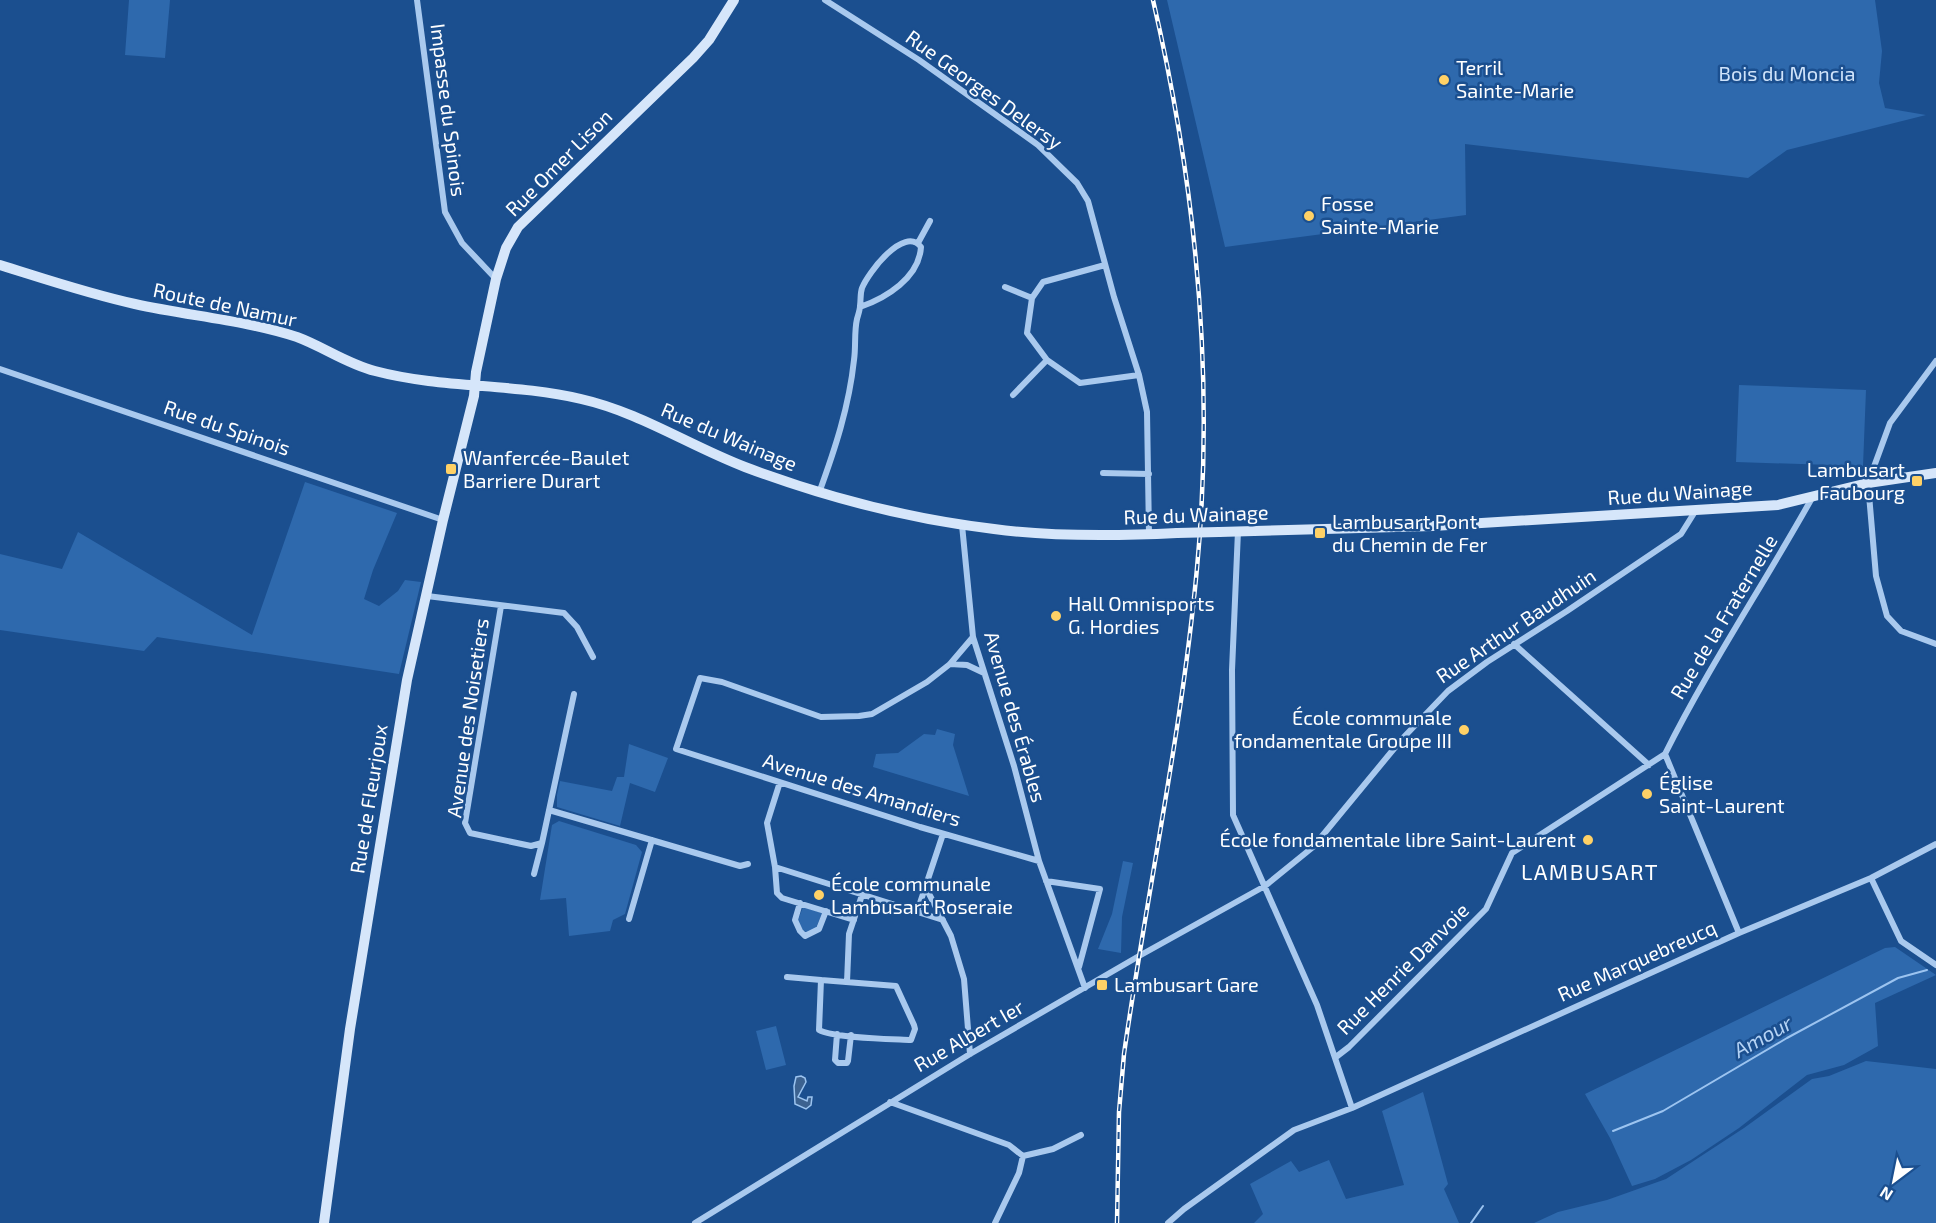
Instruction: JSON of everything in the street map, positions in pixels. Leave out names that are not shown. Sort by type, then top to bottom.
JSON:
[{"type":"main road","name":"Rue Omer Lison","points":[[476,386],[476,372],[496,279],[507,248],[518,227],[693,58],[709,40],[734,0]]},
{"type":"main road","name":"Route de Namur","points":[[0,265],[135,304],[266,329],[299,338],[348,362],[375,371],[427,381],[476,386]]},
{"type":"main road","name":"Rue du Wainage","points":[[476,386],[582,399],[629,414],[743,466],[819,493],[859,504],[996,530],[1096,535],[1433,526],[1778,505],[1868,483],[1936,473]]},
{"type":"main road","name":"Rue de Fleurjoux","points":[[324,1223],[350,1029],[398,731],[411,661],[476,386]]},
{"type":"street","name":"Impasse du Spinois","points":[[417,0],[445,212],[462,243],[496,279]]},
{"type":"street","name":"Rue Georges Delersy","points":[[825,0],[948,80],[1038,146],[1077,183],[1088,201],[1139,375],[1147,412],[1149,534]]},
{"type":"street","points":[[918,243],[930,221]]},
{"type":"street","points":[[819,493],[847,406],[860,294],[863,285],[878,261],[902,243],[913,241],[918,243],[921,247],[920,254],[912,271],[902,283],[877,301],[860,307]]},
{"type":"street","points":[[1105,265],[1043,282],[1032,298],[1027,333],[1047,360],[1080,383],[1139,375]]},
{"type":"street","points":[[1005,287],[1032,298]]},
{"type":"street","points":[[1013,395],[1047,360]]},
{"type":"street","points":[[1936,361],[1890,423],[1868,483],[1876,576],[1887,616],[1901,631],[1936,644]]},
{"type":"street","name":"Rue du Spinois","points":[[0,369],[443,520]]},
{"type":"street","points":[[1103,473],[1149,474]]},
{"type":"street","name":"Rue de la Fraternelle","points":[[1665,754],[1730,636],[1775,565],[1812,498]]},
{"type":"street","name":"Rue Arthur Baudhuin","points":[[1265,886],[1313,847],[1402,739],[1437,701],[1461,681],[1681,534],[1696,510]]},
{"type":"street","name":"Avenue des Érables","points":[[962,525],[973,637],[1014,766],[1039,861],[1085,988]]},
{"type":"street","points":[[1238,531],[1232,670],[1233,815],[1317,1005],[1352,1108]]},
{"type":"street","name":"Avenue des Noisetiers","points":[[427,596],[564,613],[577,627],[593,657]]},
{"type":"street","name":"Avenue des Noisetiers","points":[[501,606],[465,823],[470,833],[531,846],[542,843]]},
{"type":"street","points":[[950,664],[973,637]]},
{"type":"street","points":[[1514,645],[1649,765]]},
{"type":"street","points":[[950,664],[967,665],[984,673]]},
{"type":"street","name":"Avenue des Amandiers","points":[[950,664],[927,682],[872,714],[859,716],[821,717],[722,682],[700,678],[676,748],[943,834],[1039,861]]},
{"type":"street","points":[[534,874],[574,694]]},
{"type":"street","points":[[1665,754],[1739,933]]},
{"type":"street","name":"Rue Henrie Danvoie","points":[[1336,1057],[1349,1047],[1486,909],[1512,853],[1665,754]]},
{"type":"street","points":[[780,782],[767,823],[777,893],[782,898],[854,920]]},
{"type":"street","points":[[549,810],[740,866],[748,864]]},
{"type":"street","points":[[917,912],[943,834]]},
{"type":"street","points":[[628,919],[652,840]]},
{"type":"street","name":"Rue Marquebreucq","points":[[1168,1223],[1293,1130],[1352,1108],[1739,933],[1871,878],[1936,844]]},
{"type":"street","points":[[775,867],[943,920]]},
{"type":"street","points":[[1871,878],[1901,941],[1936,965]]},
{"type":"street","points":[[1046,881],[1100,890],[1078,969]]},
{"type":"street","name":"Rue Albert Ier","points":[[695,1223],[970,1054],[1265,886]]},
{"type":"street","points":[[926,888],[951,936],[964,979],[970,1054]]},
{"type":"street","points":[[847,982],[849,934],[862,895]]},
{"type":"street","points":[[800,903],[795,920],[805,936],[819,929],[826,911]]},
{"type":"street","points":[[787,977],[896,986],[915,1029],[911,1040],[837,1034],[819,1030],[821,980]]},
{"type":"street","points":[[837,1034],[835,1060],[838,1063],[848,1061],[851,1035]]},
{"type":"street","points":[[890,1102],[1009,1145],[1023,1156]]},
{"type":"street","points":[[1023,1156],[1053,1149],[1081,1135]]},
{"type":"street","points":[[995,1223],[1019,1173],[1023,1156]]},
{"type":"green space","points":[[129,0],[170,0],[165,58],[125,55]]},
{"type":"green space","name":"Bois du Moncia","points":[[1167,0],[1875,0],[1882,51],[1879,83],[1885,108],[1926,115],[1787,150],[1748,178],[1465,144],[1466,215],[1225,247]]},
{"type":"green space","points":[[1739,385],[1866,390],[1863,466],[1736,462]]},
{"type":"green space","points":[[305,482],[397,513],[373,570],[364,599],[379,606],[398,591],[405,580],[421,582],[399,674],[157,637],[144,651],[0,630],[0,554],[62,569],[78,532],[252,635]]},
{"type":"green space","points":[[937,729],[955,734],[953,745],[969,796],[873,767],[876,754],[898,753],[924,734],[935,735]]},
{"type":"green space","points":[[629,744],[668,758],[655,792],[630,783],[620,826],[557,807],[560,781],[612,791],[617,777],[624,777]]},
{"type":"green space","points":[[559,821],[636,845],[642,852],[625,914],[613,920],[610,931],[569,936],[566,898],[540,900],[552,825]]},
{"type":"green space","points":[[1123,861],[1133,863],[1122,917],[1121,953],[1098,949],[1112,914]]},
{"type":"green space","points":[[803,907],[822,913],[816,928],[807,933],[802,929],[798,920]]},
{"type":"green space","points":[[1895,947],[1936,975],[1875,1003],[1878,1046],[1844,1065],[1807,1075],[1739,1128],[1691,1160],[1655,1179],[1632,1186],[1610,1138],[1585,1094],[1885,948]]},
{"type":"green space","points":[[776,1026],[786,1065],[766,1070],[756,1031]]},
{"type":"green space","points":[[1866,1061],[1936,1069],[1936,1223],[1534,1223],[1558,1212],[1607,1200],[1666,1179],[1744,1128],[1812,1079],[1829,1076]]},
{"type":"green space","points":[[1423,1092],[1448,1184],[1444,1189],[1459,1223],[1254,1223],[1263,1214],[1250,1184],[1291,1161],[1299,1172],[1329,1160],[1346,1199],[1404,1185],[1382,1111]]},
{"type":"shaded area","points":[[801,1076],[806,1082],[798,1097],[807,1101],[808,1097],[812,1097],[811,1105],[806,1109],[795,1104],[794,1086],[796,1077]]},
{"type":"waterway","name":"Amour","points":[[1613,1131],[1663,1111],[1787,1038],[1898,978],[1927,970]]},
{"type":"waterway","name":"Amour","points":[[1471,1223],[1483,1206]]},
{"type":"railway","points":[[1117,1223],[1119,1112],[1124,1054],[1182,690],[1197,568],[1202,496],[1204,425],[1202,353],[1191,211],[1181,140],[1153,0]]},
{"type":"place","name":"Terril Sainte-Marie","points":[[1444,80]]},
{"type":"place","name":"Fosse Sainte-Marie","points":[[1309,216]]},
{"type":"place","name":"Wanfercée-Baulet Barriere Durart","points":[[451,469]]},
{"type":"place","name":"Lambusart Faubourg","points":[[1917,481]]},
{"type":"place","name":"Lambusart Pont du Chemin de Fer","points":[[1320,533]]},
{"type":"place","name":"Hall Omnisports G. Hordies","points":[[1056,616]]},
{"type":"place","name":"École communale fondamentale Groupe III","points":[[1464,730]]},
{"type":"place","name":"Église Saint-Laurent","points":[[1647,794]]},
{"type":"place","name":"École fondamentale libre Saint-Laurent","points":[[1588,840]]},
{"type":"place","name":"École communale Lambusart Roseraie","points":[[819,895]]},
{"type":"place","name":"Lambusart Gare","points":[[1102,985]]},
{"type":"district","name":"LAMBUSART","points":[[1590,872]]}]
